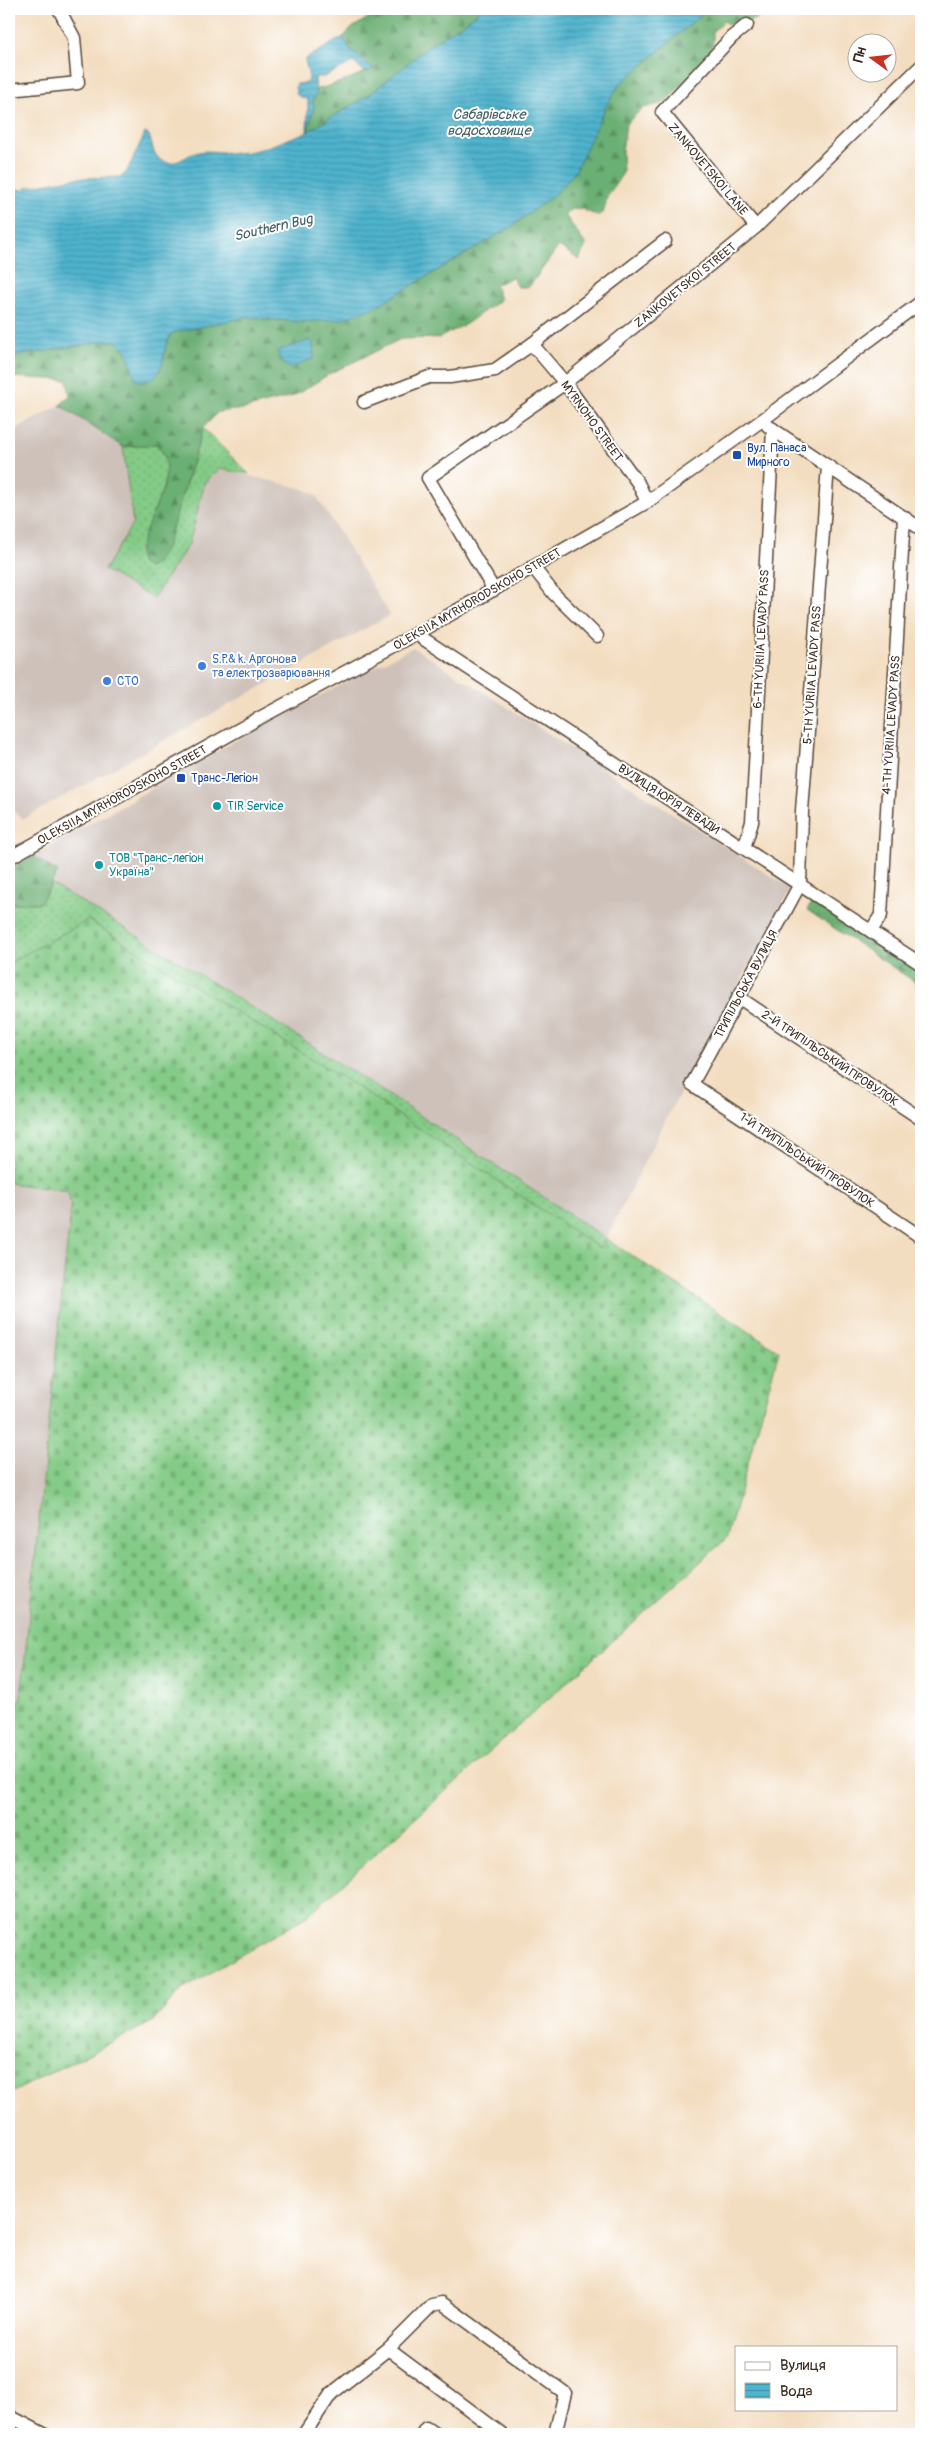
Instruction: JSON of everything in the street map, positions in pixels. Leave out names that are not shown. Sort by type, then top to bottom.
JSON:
[{"type":"street","points":[[9,90],[78,83],[74,38],[60,9]]},
{"type":"street","name":"ZANKOVETSKOI LANE","points":[[747,25],[732,37],[662,112],[756,227]]},
{"type":"street","name":"ZANKOVETSKOI STREET","points":[[494,590],[428,478],[565,383],[756,227],[921,66]]},
{"type":"street","points":[[364,402],[429,377],[450,377],[495,370],[532,344],[665,241]]},
{"type":"street","name":"OLEKSIIA MYRHORODSKOHO STREET","points":[[9,858],[254,721],[416,634],[647,502],[761,421],[921,302]]},
{"type":"street","name":"MYRNOHO STREET","points":[[532,344],[565,383],[638,484],[647,502]]},
{"type":"street","points":[[761,421],[921,529]]},
{"type":"street","name":"6-TH YURIIA LEVADY PASS","points":[[744,848],[752,822],[773,429]]},
{"type":"street","name":"5-TH YURIIA LEVADY PASS","points":[[800,884],[802,811],[828,466]]},
{"type":"street","name":"4-TH YURIIA LEVADY PASS","points":[[871,931],[881,915],[904,517]]},
{"type":"street","points":[[533,567],[554,594],[597,636]]},
{"type":"street","name":"ВУЛИЦЯ ЮРІЯ ЛЕВАДИ","points":[[416,634],[921,964]]},
{"type":"street","name":"ТРИПІЛЬСЬКА ВУЛИЦЯ","points":[[692,1084],[800,884]]},
{"type":"street","name":"2-Й ТРИПІЛЬСЬКИЙ ПРОВУЛОК","points":[[738,997],[921,1119]]},
{"type":"street","name":"1-Й ТРИПІЛЬСЬКИЙ ПРОВУЛОК","points":[[692,1084],[921,1237]]},
{"type":"street","points":[[304,2434],[331,2394],[388,2349],[432,2306],[442,2303],[566,2393],[555,2434]]},
{"type":"street","points":[[388,2349],[502,2434]]},
{"type":"street","points":[[11,2422],[44,2434]]},
{"type":"street","points":[[422,2434],[426,2428],[435,2434]]},
{"type":"shaded area","points":[[60,405],[123,447],[133,523],[104,570],[152,598],[189,544],[205,482],[220,469],[301,488],[316,495],[390,615],[23,819],[9,807],[9,433]]},
{"type":"shaded area","points":[[413,647],[791,889],[665,1121],[606,1239],[352,1071],[199,973],[52,884],[58,872],[33,856],[258,728]]},
{"type":"shaded area","points":[[9,1183],[68,1191],[71,1206],[21,1696],[9,1733]]},
{"type":"green space","points":[[382,9],[481,9],[466,22],[434,42],[369,95],[307,132],[314,108],[313,99],[317,89],[373,69],[350,48],[343,37],[352,28]]},
{"type":"green space","points":[[708,9],[779,9],[733,28],[724,21],[713,31],[713,44],[706,60],[664,103],[643,108],[626,124],[622,151],[623,173],[607,197],[604,211],[598,216],[585,210],[572,209],[565,215],[586,245],[579,260],[559,246],[529,287],[518,287],[512,277],[495,285],[500,300],[466,324],[439,338],[401,339],[331,373],[294,396],[244,409],[218,412],[203,428],[166,548],[159,561],[149,568],[140,563],[140,549],[144,534],[158,502],[166,471],[164,457],[156,444],[123,447],[60,405],[70,395],[67,380],[9,377],[9,357],[116,341],[127,351],[136,381],[164,358],[166,343],[172,333],[246,317],[302,322],[375,307],[511,227],[556,193],[575,172],[606,106],[619,85]]},
{"type":"green space","points":[[203,428],[249,474],[220,469],[205,482],[189,544],[153,598],[104,570],[133,523],[123,447],[157,444],[166,458],[167,468],[164,486],[138,553],[159,561],[166,548]]},
{"type":"green space","points":[[33,856],[58,872],[40,903],[9,903],[9,868]]},
{"type":"green space","points":[[52,884],[331,1058],[606,1239],[599,1248],[89,920],[9,963],[9,903],[40,903]]},
{"type":"green space","points":[[812,902],[921,973],[921,986],[807,910]]},
{"type":"green space","points":[[88,920],[343,1078],[599,1248],[606,1239],[779,1351],[727,1538],[307,1916],[180,1991],[154,2021],[9,2094],[9,1733],[21,1696],[71,1206],[68,1191],[9,1183],[9,963]]},
{"type":"water","name":"Сабарівське водосховище","points":[[481,9],[708,9],[619,85],[606,106],[575,172],[556,193],[511,227],[375,307],[342,319],[302,322],[246,317],[172,333],[166,345],[162,364],[156,376],[151,380],[136,381],[127,351],[116,341],[9,357],[9,187],[23,190],[27,187],[76,178],[121,177],[127,171],[145,133],[149,135],[154,152],[160,160],[171,163],[204,151],[232,153],[255,150],[307,132],[369,95],[434,42],[466,22]]},
{"type":"water","points":[[343,37],[350,49],[374,69],[365,72],[353,62],[324,77],[315,77],[316,94],[313,99],[314,108],[307,132],[308,100],[297,95],[295,87],[297,84],[306,83],[309,78],[305,60]]},
{"type":"water","points":[[310,340],[313,343],[314,358],[290,369],[281,361],[277,351]]},
{"type":"place","name":"Вул. Панаса Мирного","points":[[737,455]]},
{"type":"place","name":"S.P.& k. Аргонова та електрозварювання","points":[[202,666]]},
{"type":"place","name":"СТО","points":[[107,681]]},
{"type":"place","name":"Транс-Легіон","points":[[181,778]]},
{"type":"place","name":"TIR Service","points":[[217,806]]},
{"type":"place","name":"ТОВ \"Транс-легіон Україна\"","points":[[99,865]]},
{"type":"water label","name":"Southern Bug","points":[[273,227]]}]
